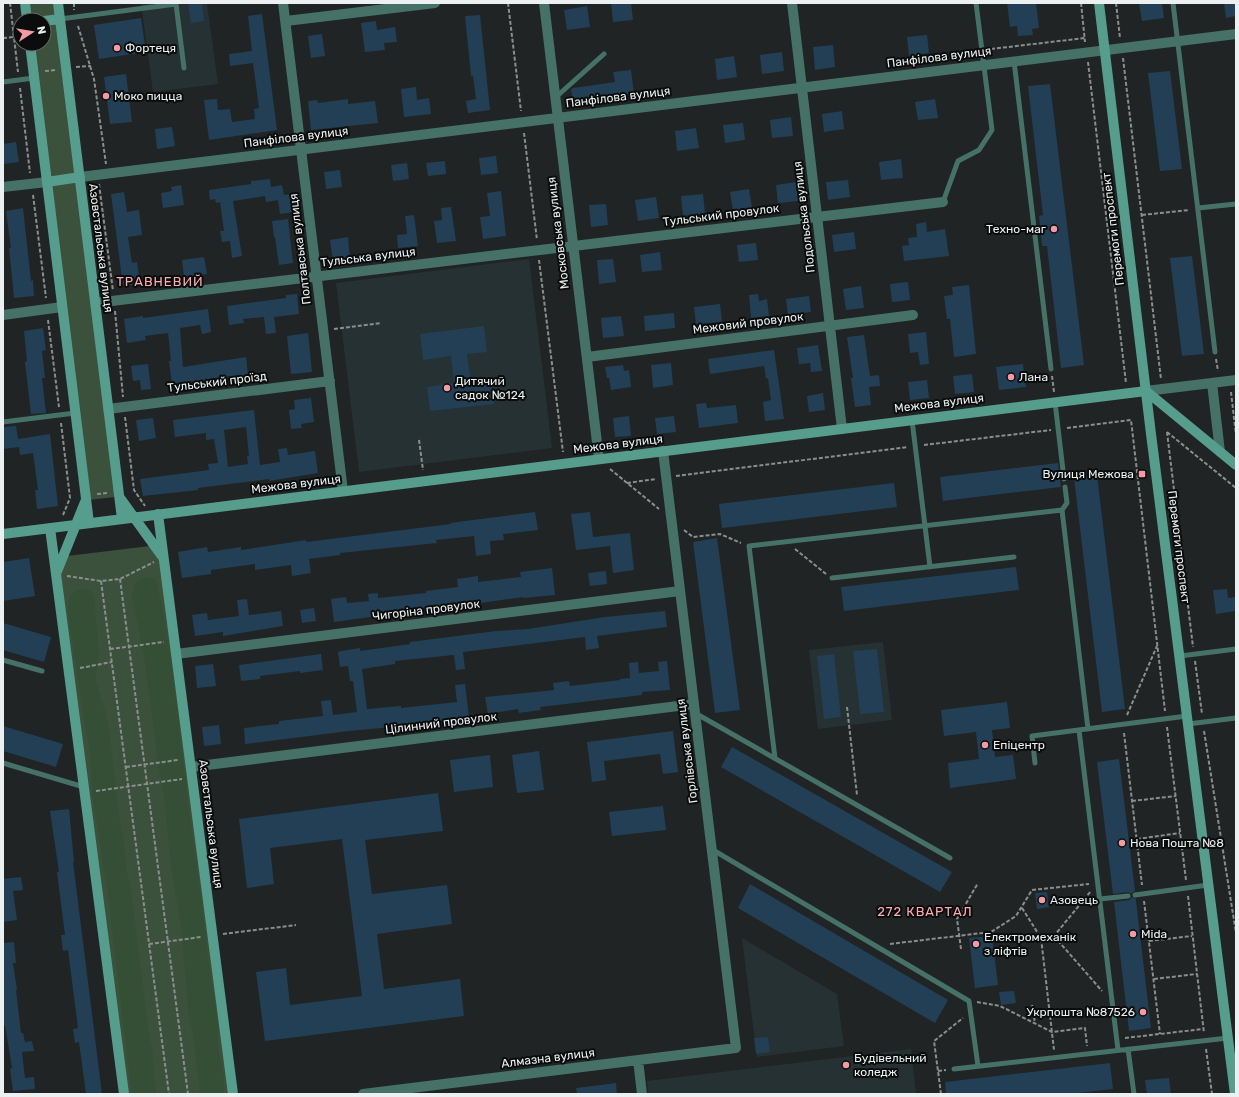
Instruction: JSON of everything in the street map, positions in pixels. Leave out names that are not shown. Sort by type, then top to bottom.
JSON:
[{"type":"street","name":"Азовстальська вулиця","points":[[58,3],[122,519]]},
{"type":"street","name":"Полтавська вулиця","points":[[283,3],[343,491]]},
{"type":"street","points":[[286,21],[395,5],[435,3]]},
{"type":"street","name":"Московська вулиця","points":[[544,3],[599,459]]},
{"type":"street","name":"Подольська вулиця","points":[[792,3],[842,429]]},
{"type":"street","name":"Перемоги проспект","points":[[1099,3],[1146,391],[1235,1094]]},
{"type":"street","points":[[52,20],[60,19]]},
{"type":"street","name":"Панфілова вулиця","points":[[3,187],[1236,34]]},
{"type":"street","points":[[31,52],[88,523]]},
{"type":"street","name":"Тульський провулок","points":[[573,246],[943,202]]},
{"type":"street","name":"Тульська вулиця","points":[[95,303],[573,246]]},
{"type":"street","points":[[3,315],[62,307]]},
{"type":"street","name":"Межовий провулок","points":[[586,357],[913,315]]},
{"type":"street","name":"Межова вулиця","points":[[3,534],[912,420],[1055,397],[1146,391],[1233,381]]},
{"type":"street","name":"Тульський проїзд","points":[[108,409],[330,382]]},
{"type":"street","points":[[1212,383],[1220,452]]},
{"type":"street","points":[[1146,391],[1236,465]]},
{"type":"street","name":"Горлівська вулиця","points":[[663,451],[736,1048]]},
{"type":"street","name":"Азовстальська вулиця","points":[[118,494],[164,558]]},
{"type":"street","points":[[56,574],[76,525],[85,498]]},
{"type":"street","name":"Азовстальська вулиця","points":[[158,514],[233,1094]]},
{"type":"street","points":[[50,528],[124,1094]]},
{"type":"street","name":"Чигоріна провулок","points":[[176,654],[680,591]]},
{"type":"street","name":"Цілинний провулок","points":[[190,763],[695,709]]},
{"type":"street","name":"Алмазна вулиця","points":[[363,1094],[736,1048]]},
{"type":"street","points":[[638,1060],[642,1094]]},
{"type":"lane","points":[[943,202],[958,161],[979,150],[992,130],[976,3]]},
{"type":"lane","points":[[1173,3],[1215,352]]},
{"type":"lane","points":[[60,19],[176,4],[184,68]]},
{"type":"lane","points":[[555,98],[604,54]]},
{"type":"lane","points":[[1014,61],[1051,369]]},
{"type":"lane","points":[[3,82],[34,78]]},
{"type":"lane","points":[[1198,208],[1236,204]]},
{"type":"lane","points":[[1055,397],[1064,479]]},
{"type":"lane","points":[[3,422],[75,413]]},
{"type":"lane","points":[[912,420],[930,567]]},
{"type":"lane","points":[[1065,487],[1067,503],[1062,510],[1088,728]]},
{"type":"lane","points":[[775,758],[749,546],[1062,510]]},
{"type":"lane","points":[[832,578],[1014,557]]},
{"type":"lane","points":[[1180,656],[1236,649]]},
{"type":"lane","points":[[3,660],[42,671]]},
{"type":"lane","points":[[695,709],[775,758],[950,858]]},
{"type":"lane","points":[[1036,763],[1032,736],[1166,719],[1188,720],[1203,723],[1236,718]]},
{"type":"lane","points":[[1080,730],[1118,1050]]},
{"type":"lane","points":[[3,763],[84,790]]},
{"type":"lane","points":[[712,849],[969,1001],[978,1066]]},
{"type":"lane","points":[[1135,895],[1208,885]]},
{"type":"lane","points":[[1100,899],[1128,896]]},
{"type":"lane","points":[[954,1069],[1228,1038]]},
{"type":"lane","points":[[1128,1049],[1134,1094]]},
{"type":"path","points":[[10,3],[12,20]]},
{"type":"path","points":[[508,3],[563,454]]},
{"type":"path","points":[[982,50],[1085,38],[1081,3]]},
{"type":"path","points":[[1116,3],[1161,379]]},
{"type":"path","points":[[75,17],[94,79],[107,162]]},
{"type":"path","points":[[16,52],[19,74]]},
{"type":"path","points":[[1087,52],[1126,383]]},
{"type":"path","points":[[20,86],[30,173]]},
{"type":"path","points":[[98,181],[114,300],[124,407],[134,490],[145,506]]},
{"type":"path","points":[[33,192],[70,498],[63,516]]},
{"type":"path","points":[[1142,215],[1198,208]]},
{"type":"path","points":[[323,330],[381,323]]},
{"type":"path","points":[[1215,352],[1218,372]]},
{"type":"path","points":[[1051,369],[1055,397]]},
{"type":"path","points":[[1233,381],[1236,435]]},
{"type":"path","points":[[627,483],[1131,420],[1204,1029],[1117,1039]]},
{"type":"path","points":[[1236,488],[1167,432],[1203,723],[1236,933]]},
{"type":"path","points":[[419,440],[423,471]]},
{"type":"path","points":[[599,459],[692,537],[720,534],[749,546]]},
{"type":"path","points":[[85,498],[118,494]]},
{"type":"path","points":[[786,542],[832,578]]},
{"type":"path","points":[[56,574],[101,581],[120,579],[164,558]]},
{"type":"path","points":[[120,579],[188,1094]]},
{"type":"path","points":[[101,581],[168,1094]]},
{"type":"path","points":[[110,649],[168,642]]},
{"type":"path","points":[[1158,644],[1123,724],[1160,1034]]},
{"type":"path","points":[[80,668],[112,662]]},
{"type":"path","points":[[847,707],[859,806]]},
{"type":"path","points":[[126,767],[190,763]]},
{"type":"path","points":[[84,790],[192,778]]},
{"type":"path","points":[[1132,801],[1176,796]]},
{"type":"path","points":[[1137,838],[1180,833]]},
{"type":"path","points":[[961,949],[957,919],[978,883]]},
{"type":"path","points":[[875,946],[991,932],[1016,916],[1032,890],[1098,883]]},
{"type":"path","points":[[1041,938],[1054,936],[1098,883]]},
{"type":"path","points":[[1022,908],[1041,938],[1055,1057]]},
{"type":"path","points":[[220,934],[296,925]]},
{"type":"path","points":[[149,944],[206,936]]},
{"type":"path","points":[[1054,936],[1112,1002]]},
{"type":"path","points":[[1149,941],[1192,936]]},
{"type":"path","points":[[1154,979],[1197,974]]},
{"type":"path","points":[[969,1001],[1000,1006],[1052,1032],[1085,1028],[1088,1054]]},
{"type":"path","points":[[1032,1005],[1035,1023]]},
{"type":"path","points":[[941,1094],[934,1041],[970,1012]]},
{"type":"path","points":[[1205,1040],[1212,1094]]},
{"type":"shaded area","points":[[141,3],[207,3],[218,84],[153,92]]},
{"type":"shaded area","name":"Дитячий садок №124","points":[[529,259],[552,448],[359,472],[336,283]]},
{"type":"shaded area","points":[[883,642],[892,720],[818,729],[809,650]]},
{"type":"shaded area","points":[[742,938],[837,994],[844,1046],[757,1057]]},
{"type":"shaded area","name":"Будівельний коледж","points":[[911,1049],[916,1094],[648,1094],[647,1081]]},
{"type":"green space","points":[[29,3],[55,3],[115,497],[88,500],[35,52],[52,52],[52,12],[30,12]]},
{"type":"green space","points":[[150,546],[161,559],[229,1094],[128,1094],[59,576],[67,556]]},
{"type":"green space","points":[[147,577],[155,579],[158,587],[169,645],[218,1028],[218,1047],[224,1077],[224,1091],[221,1094],[200,1094],[193,1034],[189,1018],[181,926],[171,867],[164,797],[144,656],[132,597],[135,583],[140,579]]},
{"type":"green space","points":[[80,589],[90,590],[94,596],[99,653],[96,681],[105,710],[110,737],[120,822],[131,890],[152,1048],[156,1094],[132,1094],[130,1081],[107,886],[92,793],[90,751],[83,715],[69,620],[68,607],[71,594]]},
{"type":"building","points":[[188,3],[202,3],[204,21],[191,23]]},
{"type":"building","points":[[611,3],[631,3],[633,20],[613,22]]},
{"type":"building","points":[[1007,3],[1036,3],[1039,28],[1032,29],[1033,35],[1018,36],[1017,26],[1010,27]]},
{"type":"building","points":[[1139,3],[1162,3],[1164,18],[1142,21]]},
{"type":"building","points":[[1224,3],[1236,3],[1236,16],[1226,18]]},
{"type":"building","points":[[587,6],[590,27],[567,30],[564,10]]},
{"type":"building","points":[[262,14],[277,130],[209,140],[204,100],[217,99],[218,110],[230,109],[232,122],[255,119],[254,109],[259,108],[253,63],[230,66],[229,54],[252,51],[248,16]]},
{"type":"building","points":[[480,15],[490,110],[468,113],[466,101],[476,99],[473,76],[471,76],[465,16]]},
{"type":"building","points":[[141,18],[146,52],[99,59],[94,25]]},
{"type":"building","points":[[376,21],[377,30],[395,27],[397,42],[384,43],[385,50],[365,52],[361,23]]},
{"type":"building","points":[[322,34],[325,56],[311,58],[308,36]]},
{"type":"building","points":[[927,35],[929,53],[909,56],[907,37]]},
{"type":"building","points":[[833,45],[835,67],[815,70],[813,47]]},
{"type":"building","points":[[782,52],[784,71],[762,74],[760,55]]},
{"type":"building","points":[[734,56],[737,77],[717,80],[715,59]]},
{"type":"building","points":[[631,70],[634,94],[573,101],[571,89],[615,82],[613,72]]},
{"type":"building","points":[[1170,71],[1182,169],[1160,171],[1148,73]]},
{"type":"building","points":[[126,74],[132,122],[110,124],[104,77]]},
{"type":"building","points":[[1050,84],[1084,365],[1061,368],[1047,246],[1042,246],[1039,216],[1043,215],[1028,86]]},
{"type":"building","points":[[416,87],[417,100],[429,98],[431,114],[404,117],[401,89]]},
{"type":"building","points":[[348,99],[348,104],[375,101],[378,123],[311,130],[308,101],[317,100],[318,103]]},
{"type":"building","points":[[935,99],[938,118],[918,120],[915,102]]},
{"type":"building","points":[[842,111],[844,129],[824,132],[822,114]]},
{"type":"building","points":[[791,117],[793,136],[772,138],[770,120]]},
{"type":"building","points":[[743,123],[745,140],[725,143],[723,125]]},
{"type":"building","points":[[172,127],[175,146],[157,149],[155,129]]},
{"type":"building","points":[[696,128],[699,148],[677,151],[675,131]]},
{"type":"building","points":[[16,142],[19,162],[4,164],[3,144]]},
{"type":"building","points":[[496,156],[498,173],[481,175],[479,158]]},
{"type":"building","points":[[901,159],[903,178],[881,180],[879,162]]},
{"type":"building","points":[[445,161],[446,174],[428,176],[426,163]]},
{"type":"building","points":[[407,163],[409,179],[393,181],[391,165]]},
{"type":"building","points":[[340,170],[342,187],[326,189],[324,172]]},
{"type":"building","points":[[270,179],[271,187],[282,185],[284,195],[291,194],[294,212],[280,214],[278,200],[266,202],[265,196],[233,201],[242,256],[232,258],[230,241],[222,242],[220,231],[224,231],[220,202],[216,203],[215,199],[210,200],[209,190],[251,184],[251,181]]},
{"type":"building","points":[[848,180],[850,197],[828,200],[826,182]]},
{"type":"building","points":[[796,182],[798,201],[778,203],[776,185]]},
{"type":"building","points":[[181,185],[184,205],[163,208],[161,193],[172,191],[171,187]]},
{"type":"building","points":[[749,189],[752,208],[733,211],[730,192]]},
{"type":"building","points":[[501,191],[506,236],[483,239],[480,217],[490,216],[487,193]]},
{"type":"building","points":[[124,192],[127,212],[139,210],[142,235],[128,237],[132,263],[137,262],[140,284],[123,286],[111,194]]},
{"type":"building","points":[[703,194],[705,213],[683,216],[681,196]]},
{"type":"building","points":[[656,197],[659,218],[638,221],[635,200]]},
{"type":"building","points":[[606,204],[608,225],[591,227],[589,205]]},
{"type":"building","points":[[451,207],[456,241],[437,243],[434,221],[442,220],[441,208]]},
{"type":"building","points":[[23,208],[34,296],[14,298],[9,248],[11,248],[6,211]]},
{"type":"building","points":[[414,215],[418,246],[398,248],[397,235],[407,234],[405,216]]},
{"type":"building","points":[[288,219],[293,263],[279,265],[272,221]]},
{"type":"building","points":[[926,222],[927,232],[945,229],[949,256],[904,261],[902,246],[909,245],[908,238],[917,237],[916,224]]},
{"type":"building","points":[[854,232],[856,249],[834,252],[832,235]]},
{"type":"building","points":[[348,237],[350,258],[333,261],[330,240]]},
{"type":"building","points":[[756,243],[758,260],[739,262],[737,245]]},
{"type":"building","points":[[660,252],[662,270],[642,272],[640,255]]},
{"type":"building","points":[[1192,256],[1204,354],[1182,356],[1170,258]]},
{"type":"building","points":[[204,257],[207,274],[184,277],[182,260]]},
{"type":"building","points":[[613,259],[616,282],[599,284],[597,260]]},
{"type":"building","points":[[908,282],[910,300],[892,302],[890,284]]},
{"type":"building","points":[[969,285],[976,354],[954,357],[950,319],[947,319],[944,296],[953,295],[952,287]]},
{"type":"building","points":[[861,286],[864,308],[846,310],[843,289]]},
{"type":"building","points":[[297,294],[299,314],[274,317],[276,333],[266,334],[264,317],[243,319],[244,323],[229,325],[227,306],[286,298],[286,295]]},
{"type":"building","points":[[758,294],[759,301],[767,299],[769,316],[751,318],[749,295]]},
{"type":"building","points":[[809,296],[811,312],[788,315],[786,299]]},
{"type":"building","points":[[720,304],[722,322],[696,324],[694,307]]},
{"type":"building","points":[[208,309],[211,332],[202,334],[200,325],[180,328],[183,367],[246,357],[248,375],[172,384],[168,333],[145,336],[146,340],[127,343],[124,319],[143,316],[143,318]]},
{"type":"building","points":[[674,313],[675,328],[645,331],[644,316]]},
{"type":"building","points":[[621,316],[624,336],[603,338],[601,318]]},
{"type":"building","points":[[484,326],[487,352],[467,354],[471,381],[491,379],[494,404],[430,411],[427,387],[454,383],[451,356],[423,360],[420,334]]},
{"type":"building","points":[[43,328],[46,350],[42,351],[45,378],[42,378],[46,413],[31,414],[25,362],[27,361],[24,331]]},
{"type":"building","points":[[926,332],[929,364],[920,365],[918,352],[910,353],[908,334]]},
{"type":"building","points":[[308,333],[312,372],[291,374],[287,336]]},
{"type":"building","points":[[864,335],[870,376],[879,375],[880,386],[869,387],[871,405],[855,407],[851,378],[853,378],[847,337]]},
{"type":"building","points":[[818,345],[822,371],[811,372],[810,363],[799,364],[797,348]]},
{"type":"building","points":[[774,350],[784,419],[765,421],[763,402],[771,400],[768,378],[766,379],[764,366],[710,374],[708,359]]},
{"type":"building","points":[[671,363],[673,385],[653,388],[651,365]]},
{"type":"building","points":[[148,364],[151,389],[141,390],[140,380],[133,381],[131,366]]},
{"type":"building","points":[[1023,364],[1026,387],[999,390],[996,367]]},
{"type":"building","points":[[623,365],[624,371],[629,370],[631,387],[611,390],[605,367]]},
{"type":"building","points":[[972,374],[974,392],[955,394],[953,376]]},
{"type":"building","points":[[927,380],[929,398],[910,400],[908,382]]},
{"type":"building","points":[[823,393],[825,410],[809,412],[807,396]]},
{"type":"building","points":[[311,398],[314,422],[301,424],[302,428],[291,429],[289,410],[295,409],[294,400]]},
{"type":"building","points":[[706,403],[707,408],[736,405],[738,423],[699,428],[696,404]]},
{"type":"building","points":[[254,410],[260,465],[280,462],[278,449],[287,448],[288,455],[315,451],[318,473],[269,481],[269,479],[198,488],[198,490],[143,496],[140,479],[209,470],[208,464],[218,463],[214,439],[206,440],[206,433],[175,437],[173,420]],"holes":[[[246,427],[249,456],[247,456],[248,464],[228,467],[224,430]]]},
{"type":"building","points":[[629,416],[631,436],[615,437],[613,418]]},
{"type":"building","points":[[674,416],[676,432],[657,434],[655,418]]},
{"type":"building","points":[[153,418],[156,438],[139,441],[136,420]]},
{"type":"building","points":[[16,426],[18,439],[50,434],[58,506],[37,509],[35,490],[38,490],[33,453],[20,455],[19,447],[3,449],[3,427]]},
{"type":"building","points":[[1058,463],[1061,487],[943,501],[940,477]]},
{"type":"building","points":[[1097,475],[1125,709],[1102,712],[1074,478]]},
{"type":"building","points":[[894,483],[897,507],[722,528],[719,504]]},
{"type":"building","points":[[535,512],[538,530],[503,534],[504,540],[490,541],[491,554],[476,556],[474,536],[436,540],[437,543],[340,553],[340,555],[309,559],[311,573],[292,576],[291,565],[255,570],[255,564],[211,570],[211,574],[182,578],[178,552],[207,547],[208,552],[241,547],[241,550],[306,540],[306,542]]},
{"type":"building","points":[[590,512],[593,537],[630,533],[634,570],[613,573],[610,546],[576,550],[571,514]]},
{"type":"building","points":[[717,538],[740,710],[715,713],[693,542]]},
{"type":"building","points":[[29,558],[35,596],[3,601],[3,562]]},
{"type":"building","points":[[1016,567],[1019,590],[844,611],[841,587]]},
{"type":"building","points":[[552,568],[555,595],[523,597],[460,606],[460,603],[334,622],[331,599],[346,597],[347,603],[369,601],[368,594],[378,593],[378,598],[426,593],[426,591],[458,587],[457,579],[478,576],[478,582],[521,577],[520,572]]},
{"type":"building","points":[[606,571],[607,584],[590,586],[588,573]]},
{"type":"building","points":[[1227,589],[1228,598],[1236,597],[1236,611],[1216,614],[1213,590]]},
{"type":"building","points":[[247,599],[249,615],[281,611],[283,626],[223,636],[223,632],[195,636],[192,615],[207,613],[208,620],[239,616],[237,600]]},
{"type":"building","points":[[314,608],[316,621],[302,623],[300,610]]},
{"type":"building","points":[[665,611],[667,627],[597,636],[599,648],[586,650],[585,637],[463,652],[465,669],[456,670],[454,655],[395,661],[395,664],[362,669],[367,709],[401,706],[401,708],[457,702],[455,685],[465,684],[469,717],[245,744],[244,728],[279,724],[279,721],[323,716],[321,701],[331,700],[333,715],[357,712],[353,681],[350,681],[348,666],[340,667],[338,652],[341,651],[360,648],[360,651],[410,644],[410,642],[496,631],[528,629],[605,617]]},
{"type":"building","points":[[3,623],[51,637],[44,662],[3,650]]},
{"type":"building","points":[[877,649],[884,712],[860,714],[853,651]]},
{"type":"building","points":[[321,654],[323,670],[260,676],[260,679],[241,681],[239,665]]},
{"type":"building","points":[[834,654],[841,717],[824,719],[817,656]]},
{"type":"building","points":[[667,661],[670,690],[642,692],[642,695],[540,707],[541,710],[519,713],[518,709],[488,714],[485,697],[554,690],[553,683],[569,681],[570,686],[620,680],[630,678],[629,663],[638,662],[639,673],[659,671],[658,662]]},
{"type":"building","points":[[213,664],[216,686],[197,688],[195,666]]},
{"type":"building","points":[[1007,702],[1010,728],[992,730],[995,757],[1013,755],[1016,779],[950,788],[948,763],[979,759],[976,732],[944,736],[941,710]]},
{"type":"building","points":[[219,725],[221,744],[204,746],[202,727]]},
{"type":"building","points":[[3,726],[63,744],[56,767],[3,751]]},
{"type":"building","points":[[673,731],[678,772],[663,774],[660,754],[604,761],[606,780],[592,782],[587,742]]},
{"type":"building","points":[[732,747],[952,872],[940,892],[721,767]]},
{"type":"building","points":[[539,751],[544,790],[517,793],[512,755]]},
{"type":"building","points":[[490,755],[493,787],[454,792],[450,760]]},
{"type":"building","points":[[1119,759],[1135,891],[1131,894],[1128,892],[1113,894],[1097,762]]},
{"type":"building","points":[[438,793],[443,831],[365,840],[372,894],[447,885],[452,924],[377,934],[384,989],[460,979],[464,1016],[265,1041],[256,972],[286,968],[290,1005],[362,996],[342,839],[270,848],[274,884],[247,888],[239,819]]},
{"type":"building","points":[[663,806],[666,830],[612,836],[609,812]]},
{"type":"building","points":[[69,809],[73,862],[102,1094],[86,1094],[79,1042],[75,1043],[73,1029],[78,1028],[68,950],[63,951],[61,935],[65,935],[57,872],[59,872],[50,811]]},
{"type":"building","points":[[21,877],[23,890],[13,891],[17,920],[3,922],[3,879]]},
{"type":"building","points":[[750,884],[948,1000],[935,1023],[738,908]]},
{"type":"building","points":[[1047,892],[1049,907],[1037,909],[1035,893]]},
{"type":"building","points":[[1132,897],[1136,899],[1151,1028],[1129,1031],[1114,902],[1129,900]]},
{"type":"building","points":[[992,936],[998,985],[975,988],[969,938]]},
{"type":"building","points":[[14,942],[16,963],[13,963],[21,1033],[23,1033],[25,1042],[32,1041],[34,1051],[22,1052],[25,1078],[34,1077],[35,1089],[13,1091],[10,1069],[12,1068],[5,1025],[3,1026],[3,943]]},
{"type":"building","points":[[1014,991],[1016,1003],[1001,1005],[999,992]]},
{"type":"building","points":[[768,1037],[770,1052],[756,1054],[754,1038]]},
{"type":"building","points":[[1110,1063],[1113,1089],[1069,1094],[946,1094],[945,1082]]},
{"type":"building","points":[[1169,1078],[1171,1094],[1147,1094],[1145,1080]]},
{"type":"building","points":[[616,1083],[617,1094],[577,1094],[576,1088]]},
{"type":"place","name":"Фортеця","points":[[117,48]]},
{"type":"place","name":"Моко пицца","points":[[106,96]]},
{"type":"place","name":"Техно-маг","points":[[1054,229]]},
{"type":"place","name":"Лана","points":[[1011,377]]},
{"type":"place","name":"Дитячий садок №124","points":[[447,388]]},
{"type":"place","name":"Вулиця Межова","points":[[1142,474]]},
{"type":"place","name":"Епіцентр","points":[[985,745]]},
{"type":"place","name":"Нова Пошта №8","points":[[1122,843]]},
{"type":"place","name":"Азовець","points":[[1042,900]]},
{"type":"place","name":"Mida","points":[[1133,934]]},
{"type":"place","name":"Електромеханік з ліфтів","points":[[976,944]]},
{"type":"place","name":"Укрпошта №87526","points":[[1143,1012]]},
{"type":"place","name":"Будівельний коледж","points":[[846,1065]]},
{"type":"district","name":"ТРАВНЕВИЙ","points":[[160,281]]},
{"type":"district","name":"272 КВАРТАЛ","points":[[925,911]]}]
